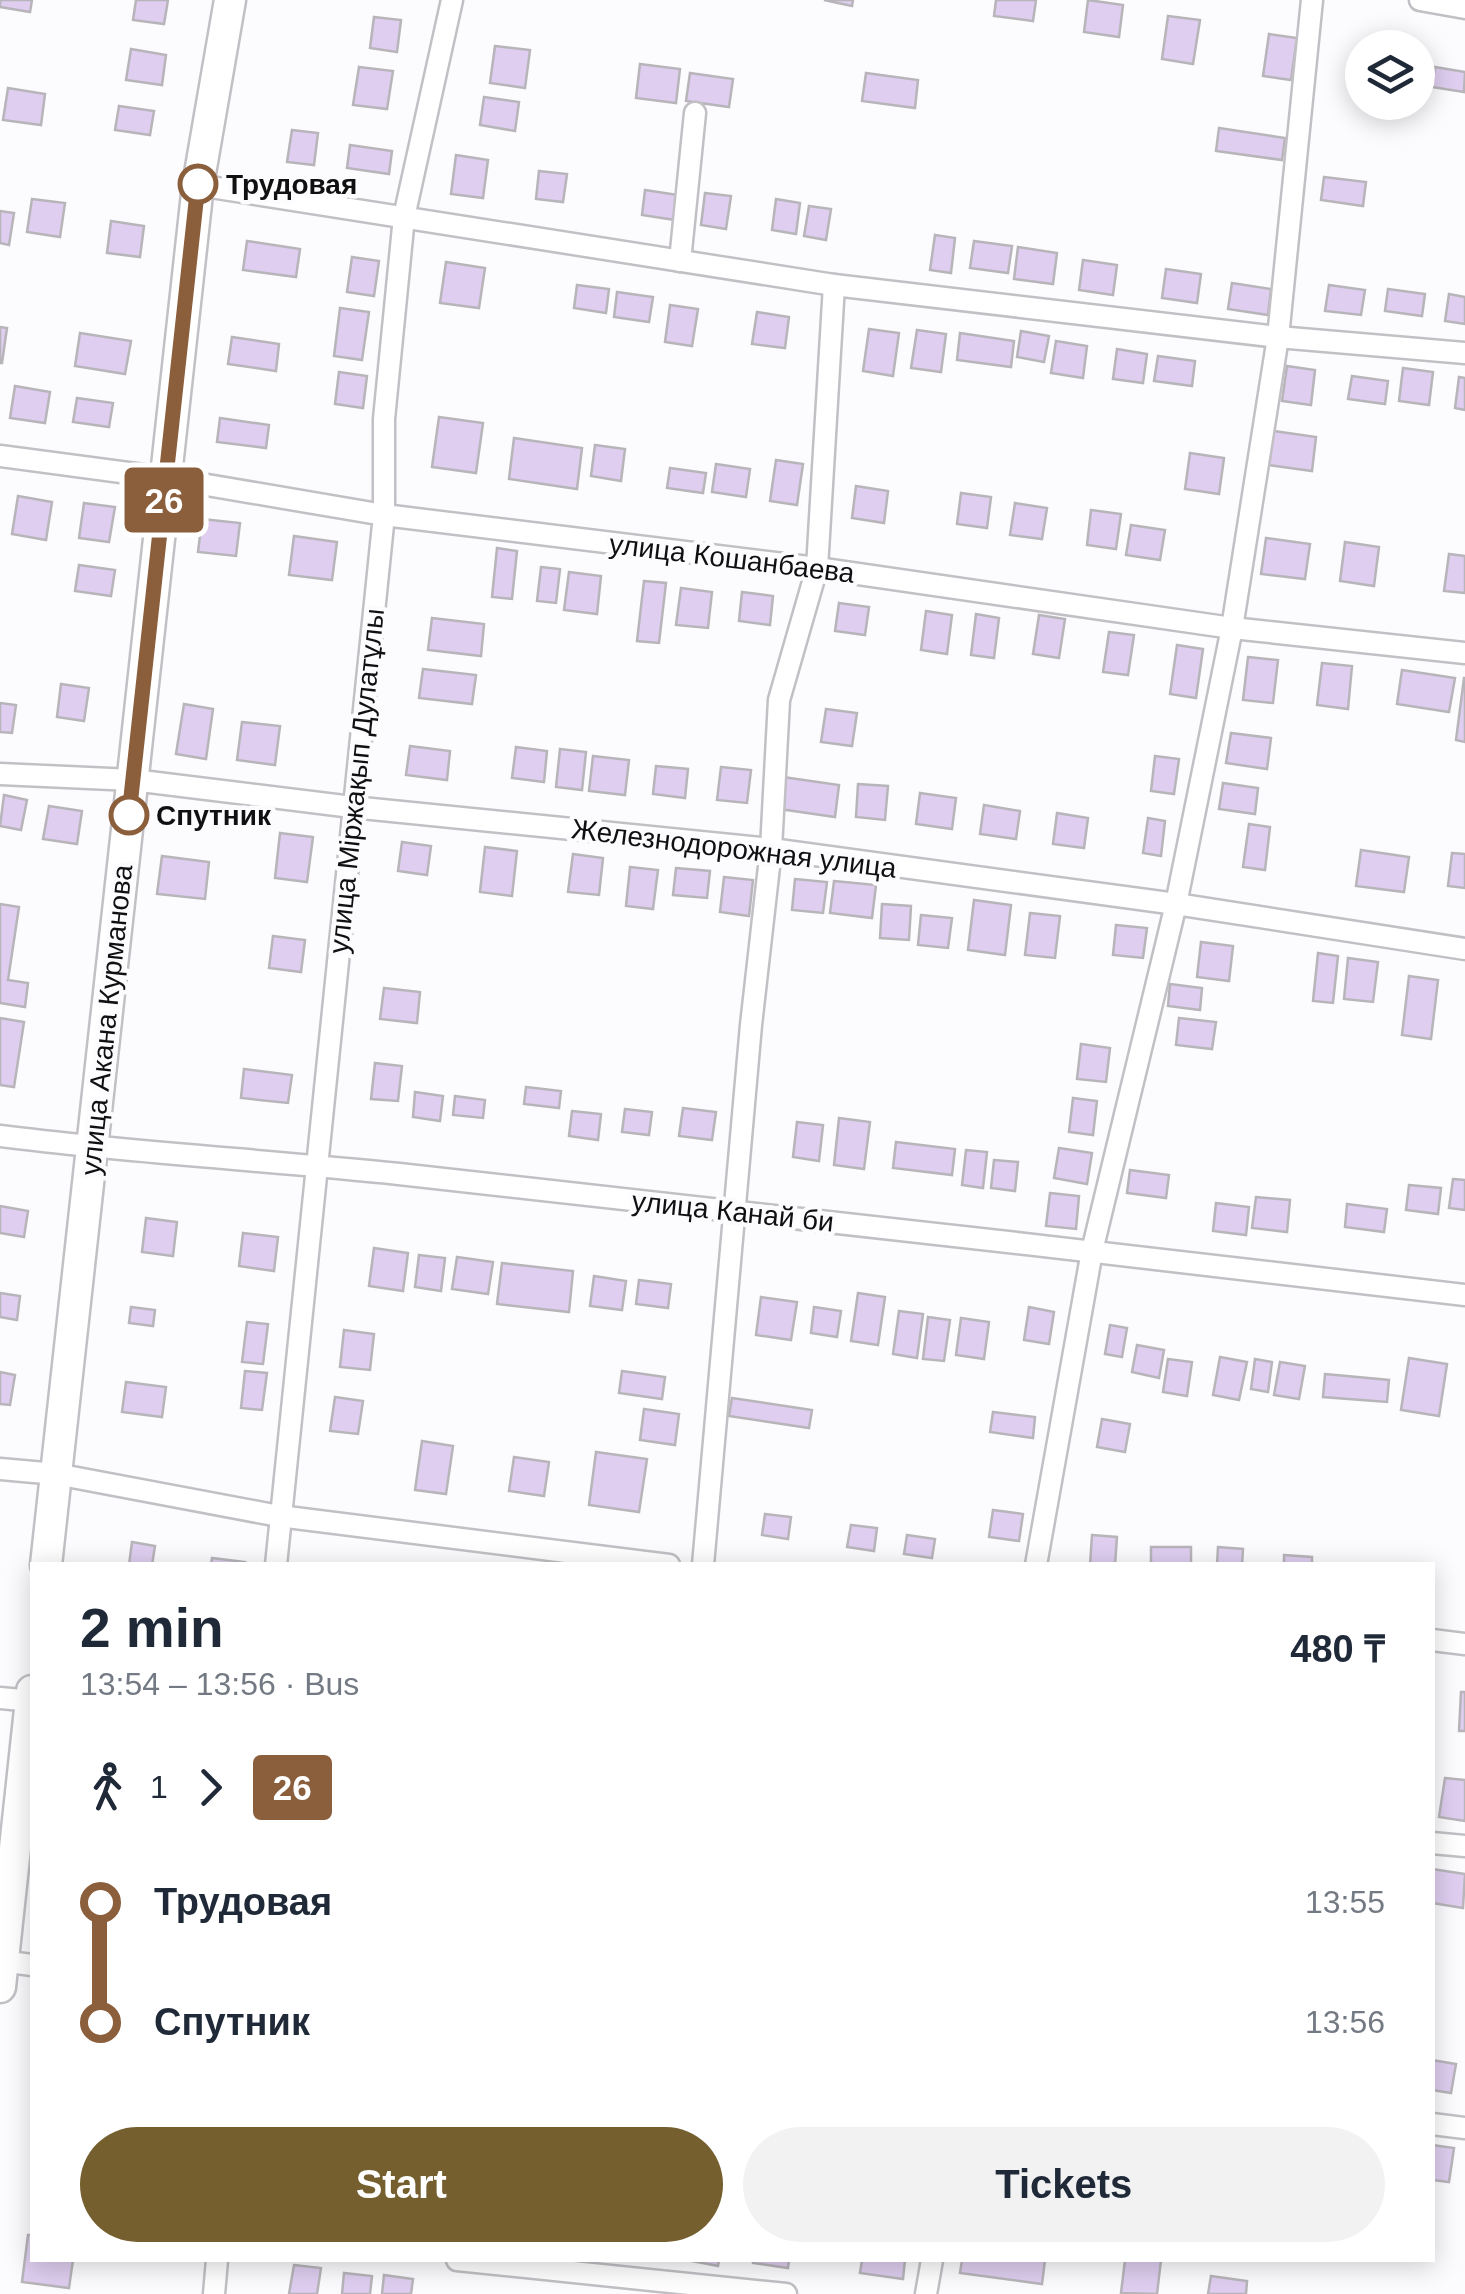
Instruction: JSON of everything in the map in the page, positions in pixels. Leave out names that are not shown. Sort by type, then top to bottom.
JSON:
[{"type":"main road","name":"улица Акана Курманова","points":[[46,1562],[198,184],[230,0]]},
{"type":"main road","points":[[9,1968],[30,1723]]},
{"type":"street","name":"улица Міржақып Дулатұлы","points":[[276,1562],[384,514],[384,419],[404,217],[452,0]]},
{"type":"street","points":[[1037,1562],[1092,1251],[1176,904],[1232,628],[1278,337],[1312,0]]},
{"type":"street","points":[[1420,0],[1465,8]]},
{"type":"street","points":[[680,260],[695,114]]},
{"type":"street","points":[[198,184],[834,285],[1278,337],[1465,353]]},
{"type":"street","points":[[703,1562],[771,848],[779,700],[817,568],[834,285]]},
{"type":"street","name":"улица Кошанбаева","points":[[0,456],[166,478],[384,514],[817,568],[1232,628],[1465,653]]},
{"type":"street","name":"Железнодорожная улица","points":[[0,774],[133,780],[352,807],[771,848],[1465,949]]},
{"type":"street","name":"улица Канай би","points":[[0,1136],[735,1210],[1465,1296]]},
{"type":"street","points":[[0,1470],[56,1474],[279,1516],[645,1562]]},
{"type":"street","points":[[1435,1640],[1465,1644]]},
{"type":"street","points":[[0,1698],[30,1700]]},
{"type":"street","points":[[1435,1843],[1465,1846]]},
{"type":"street","points":[[1435,2124],[1465,2128]]},
{"type":"street","points":[[214,2294],[217,2262]]},
{"type":"street","points":[[504,2262],[575,2265],[786,2294]]},
{"type":"street","points":[[926,2294],[932,2262]]},
{"type":"building","points":[[0,0],[32,0],[30,12],[0,7]]},
{"type":"building","points":[[136,0],[168,0],[164,24],[133,20]]},
{"type":"building","points":[[824,0],[853,0],[852,6]]},
{"type":"building","points":[[996,0],[1036,0],[1033,21],[994,16]]},
{"type":"building","points":[[1088,0],[1123,5],[1119,37],[1084,32]]},
{"type":"building","points":[[1168,16],[1200,20],[1193,64],[1162,59]]},
{"type":"building","points":[[374,17],[401,20],[397,52],[370,48]]},
{"type":"building","points":[[1269,34],[1297,38],[1291,80],[1263,76]]},
{"type":"building","points":[[495,46],[530,50],[525,88],[490,83]]},
{"type":"building","points":[[131,49],[166,55],[162,85],[126,80]]},
{"type":"building","points":[[640,64],[680,69],[676,103],[636,98]]},
{"type":"building","points":[[359,67],[393,71],[387,109],[353,105]]},
{"type":"building","points":[[1435,67],[1465,72],[1464,92],[1435,87]]},
{"type":"building","points":[[690,73],[733,79],[729,107],[686,101]]},
{"type":"building","points":[[866,73],[918,80],[915,108],[862,101]]},
{"type":"building","points":[[8,88],[45,94],[41,125],[3,120]]},
{"type":"building","points":[[484,97],[519,102],[515,131],[480,125]]},
{"type":"building","points":[[119,106],[154,111],[150,135],[115,130]]},
{"type":"building","points":[[1219,128],[1285,138],[1282,160],[1216,151]]},
{"type":"building","points":[[292,130],[318,133],[314,165],[287,162]]},
{"type":"building","points":[[350,145],[392,151],[389,174],[347,168]]},
{"type":"building","points":[[456,155],[488,160],[483,198],[451,194]]},
{"type":"building","points":[[539,171],[567,174],[563,202],[536,199]]},
{"type":"building","points":[[1324,177],[1366,182],[1363,206],[1321,200]]},
{"type":"building","points":[[645,190],[678,195],[675,220],[642,215]]},
{"type":"building","points":[[705,193],[731,196],[726,229],[701,225]]},
{"type":"building","points":[[32,199],[65,203],[60,237],[27,232]]},
{"type":"building","points":[[776,199],[800,203],[796,234],[772,230]]},
{"type":"building","points":[[809,206],[831,209],[826,240],[804,236]]},
{"type":"building","points":[[0,211],[14,213],[9,245],[0,243]]},
{"type":"building","points":[[111,221],[144,226],[140,257],[107,253]]},
{"type":"building","points":[[935,235],[955,238],[951,273],[930,270]]},
{"type":"building","points":[[247,241],[300,249],[296,277],[243,270]]},
{"type":"building","points":[[974,241],[1012,246],[1008,273],[970,268]]},
{"type":"building","points":[[1018,247],[1057,253],[1053,284],[1014,279]]},
{"type":"building","points":[[352,257],[379,261],[374,296],[347,292]]},
{"type":"building","points":[[1083,260],[1117,265],[1113,295],[1079,290]]},
{"type":"building","points":[[446,262],[485,268],[479,308],[440,303]]},
{"type":"building","points":[[1166,269],[1201,274],[1197,303],[1162,298]]},
{"type":"building","points":[[1232,283],[1271,289],[1268,315],[1228,309]]},
{"type":"building","points":[[577,285],[609,289],[606,313],[574,308]]},
{"type":"building","points":[[1329,285],[1365,290],[1361,315],[1325,311]]},
{"type":"building","points":[[1388,289],[1425,294],[1422,316],[1385,311]]},
{"type":"building","points":[[617,292],[653,297],[649,322],[614,317]]},
{"type":"building","points":[[1449,294],[1465,297],[1465,324],[1445,321]]},
{"type":"building","points":[[670,305],[698,309],[692,346],[665,342]]},
{"type":"building","points":[[340,308],[369,312],[362,360],[334,356]]},
{"type":"building","points":[[757,312],[789,317],[785,348],[752,344]]},
{"type":"building","points":[[0,327],[7,328],[2,363],[0,363]]},
{"type":"building","points":[[869,329],[899,333],[893,376],[863,371]]},
{"type":"building","points":[[917,330],[946,334],[941,372],[911,368]]},
{"type":"building","points":[[1021,331],[1049,336],[1044,362],[1017,357]]},
{"type":"building","points":[[80,333],[131,341],[125,374],[75,366]]},
{"type":"building","points":[[960,333],[1014,341],[1011,367],[957,360]]},
{"type":"building","points":[[232,337],[279,344],[276,371],[228,364]]},
{"type":"building","points":[[1056,341],[1087,346],[1083,378],[1051,373]]},
{"type":"building","points":[[1117,349],[1147,354],[1143,383],[1113,379]]},
{"type":"building","points":[[1158,356],[1195,361],[1192,386],[1154,381]]},
{"type":"building","points":[[1287,366],[1315,370],[1311,405],[1282,401]]},
{"type":"building","points":[[1403,368],[1433,372],[1429,405],[1399,401]]},
{"type":"building","points":[[339,372],[367,376],[363,408],[335,404]]},
{"type":"building","points":[[1352,376],[1388,381],[1385,404],[1348,399]]},
{"type":"building","points":[[1459,377],[1465,378],[1465,410],[1455,408]]},
{"type":"building","points":[[15,386],[50,392],[45,423],[10,418]]},
{"type":"building","points":[[77,398],[113,403],[109,427],[73,422]]},
{"type":"building","points":[[439,417],[483,423],[476,473],[432,467]]},
{"type":"building","points":[[220,418],[269,425],[266,448],[217,442]]},
{"type":"building","points":[[1274,431],[1316,437],[1312,471],[1269,465]]},
{"type":"building","points":[[514,438],[582,448],[577,489],[509,479]]},
{"type":"building","points":[[595,445],[625,449],[621,481],[591,476]]},
{"type":"building","points":[[1190,453],[1224,458],[1219,494],[1185,489]]},
{"type":"building","points":[[776,460],[803,464],[797,505],[770,501]]},
{"type":"building","points":[[716,464],[750,469],[746,497],[712,492]]},
{"type":"building","points":[[670,468],[706,473],[703,493],[667,488]]},
{"type":"building","points":[[856,486],[888,491],[884,523],[852,518]]},
{"type":"building","points":[[961,493],[991,497],[987,528],[957,524]]},
{"type":"building","points":[[18,496],[52,502],[46,540],[12,534]]},
{"type":"building","points":[[84,503],[115,507],[109,542],[79,538]]},
{"type":"building","points":[[1015,503],[1047,508],[1042,539],[1010,535]]},
{"type":"building","points":[[1091,510],[1121,514],[1116,549],[1087,545]]},
{"type":"building","points":[[202,519],[240,523],[236,556],[198,552]]},
{"type":"building","points":[[1131,525],[1165,530],[1160,560],[1126,555]]},
{"type":"building","points":[[294,536],[337,542],[332,580],[289,575]]},
{"type":"building","points":[[1266,538],[1310,544],[1305,579],[1261,574]]},
{"type":"building","points":[[1345,542],[1379,547],[1374,586],[1340,581]]},
{"type":"building","points":[[497,548],[517,551],[512,599],[492,597]]},
{"type":"building","points":[[1449,554],[1465,556],[1465,593],[1444,591]]},
{"type":"building","points":[[79,565],[115,570],[111,596],[75,591]]},
{"type":"building","points":[[541,567],[560,569],[556,603],[537,601]]},
{"type":"building","points":[[569,572],[601,576],[597,614],[564,610]]},
{"type":"building","points":[[644,581],[666,583],[659,643],[637,641]]},
{"type":"building","points":[[681,588],[712,592],[708,628],[676,625]]},
{"type":"building","points":[[742,592],[773,596],[770,625],[739,621]]},
{"type":"building","points":[[839,603],[869,607],[865,635],[835,631]]},
{"type":"building","points":[[926,611],[952,615],[947,654],[921,650]]},
{"type":"building","points":[[976,614],[999,618],[994,658],[971,655]]},
{"type":"building","points":[[1039,615],[1065,619],[1059,658],[1033,654]]},
{"type":"building","points":[[432,618],[484,624],[481,656],[428,650]]},
{"type":"building","points":[[1109,632],[1134,635],[1128,675],[1103,672]]},
{"type":"building","points":[[1177,645],[1203,649],[1196,698],[1170,694]]},
{"type":"building","points":[[1248,657],[1278,660],[1273,703],[1243,700]]},
{"type":"building","points":[[1322,663],[1352,666],[1348,709],[1317,705]]},
{"type":"building","points":[[423,669],[476,675],[472,704],[419,698]]},
{"type":"building","points":[[1402,670],[1455,678],[1449,712],[1397,704]]},
{"type":"building","points":[[1465,678],[1465,742],[1456,740]]},
{"type":"building","points":[[61,684],[89,688],[84,721],[57,717]]},
{"type":"building","points":[[0,703],[16,705],[12,733],[0,732]]},
{"type":"building","points":[[184,704],[213,709],[206,759],[176,754]]},
{"type":"building","points":[[826,709],[857,713],[852,746],[821,742]]},
{"type":"building","points":[[242,722],[280,726],[275,765],[237,760]]},
{"type":"building","points":[[1231,733],[1271,738],[1267,769],[1226,763]]},
{"type":"building","points":[[410,746],[450,751],[447,780],[406,775]]},
{"type":"building","points":[[516,747],[547,751],[544,782],[512,778]]},
{"type":"building","points":[[560,749],[586,752],[582,790],[556,787]]},
{"type":"building","points":[[593,756],[629,760],[625,795],[589,791]]},
{"type":"building","points":[[1155,756],[1179,759],[1174,794],[1151,791]]},
{"type":"building","points":[[656,766],[688,769],[685,798],[653,794]]},
{"type":"building","points":[[721,767],[751,770],[747,803],[717,800]]},
{"type":"building","points":[[783,777],[839,785],[835,817],[779,809]]},
{"type":"building","points":[[1223,783],[1258,788],[1255,814],[1219,809]]},
{"type":"building","points":[[858,784],[888,786],[885,820],[856,817]]},
{"type":"building","points":[[920,793],[956,798],[952,829],[916,824]]},
{"type":"building","points":[[4,795],[27,800],[21,830],[0,826]]},
{"type":"building","points":[[984,805],[1020,811],[1016,839],[980,834]]},
{"type":"building","points":[[49,806],[82,811],[77,844],[43,839]]},
{"type":"building","points":[[1057,813],[1088,818],[1084,848],[1053,844]]},
{"type":"building","points":[[1148,818],[1165,821],[1161,856],[1143,853]]},
{"type":"building","points":[[1249,824],[1270,827],[1265,870],[1243,867]]},
{"type":"building","points":[[280,833],[313,837],[307,882],[275,878]]},
{"type":"building","points":[[402,842],[431,846],[427,875],[398,871]]},
{"type":"building","points":[[485,847],[517,851],[512,896],[480,892]]},
{"type":"building","points":[[1361,850],[1409,857],[1404,892],[1356,886]]},
{"type":"building","points":[[1452,853],[1465,854],[1465,888],[1448,886]]},
{"type":"building","points":[[573,854],[603,858],[599,895],[568,892]]},
{"type":"building","points":[[162,856],[209,862],[205,899],[157,894]]},
{"type":"building","points":[[630,867],[658,870],[653,909],[626,906]]},
{"type":"building","points":[[676,868],[710,871],[707,898],[673,895]]},
{"type":"building","points":[[724,877],[753,880],[749,916],[720,912]]},
{"type":"building","points":[[795,879],[827,882],[823,913],[792,910]]},
{"type":"building","points":[[834,881],[876,885],[872,918],[830,913]]},
{"type":"building","points":[[974,900],[1011,905],[1005,955],[968,950]]},
{"type":"building","points":[[0,904],[19,907],[8,980],[28,983],[25,1007],[0,1003]]},
{"type":"building","points":[[882,904],[911,906],[909,940],[880,938]]},
{"type":"building","points":[[1030,913],[1060,916],[1055,958],[1025,955]]},
{"type":"building","points":[[921,915],[952,918],[948,948],[918,945]]},
{"type":"building","points":[[1116,925],[1147,928],[1143,958],[1113,955]]},
{"type":"building","points":[[273,936],[305,940],[301,972],[269,968]]},
{"type":"building","points":[[1201,942],[1233,946],[1229,981],[1197,977]]},
{"type":"building","points":[[1318,953],[1338,956],[1333,1003],[1313,1001]]},
{"type":"building","points":[[1348,958],[1378,962],[1373,1002],[1344,999]]},
{"type":"building","points":[[1409,976],[1438,980],[1431,1039],[1402,1035]]},
{"type":"building","points":[[1170,984],[1202,988],[1200,1010],[1168,1006]]},
{"type":"building","points":[[384,988],[420,992],[417,1023],[380,1019]]},
{"type":"building","points":[[0,1018],[24,1022],[14,1087],[0,1085]]},
{"type":"building","points":[[1179,1018],[1216,1022],[1212,1049],[1176,1045]]},
{"type":"building","points":[[1081,1044],[1110,1048],[1106,1082],[1077,1079]]},
{"type":"building","points":[[375,1063],[402,1066],[398,1101],[371,1099]]},
{"type":"building","points":[[244,1069],[292,1075],[288,1103],[241,1098]]},
{"type":"building","points":[[526,1087],[561,1091],[559,1108],[524,1104]]},
{"type":"building","points":[[415,1092],[443,1096],[440,1121],[413,1117]]},
{"type":"building","points":[[455,1096],[485,1100],[483,1118],[453,1115]]},
{"type":"building","points":[[1073,1098],[1097,1101],[1093,1135],[1069,1132]]},
{"type":"building","points":[[683,1108],[716,1112],[712,1140],[679,1136]]},
{"type":"building","points":[[625,1109],[652,1112],[649,1135],[622,1132]]},
{"type":"building","points":[[572,1111],[601,1114],[598,1140],[569,1136]]},
{"type":"building","points":[[839,1118],[870,1122],[864,1169],[834,1165]]},
{"type":"building","points":[[797,1122],[823,1125],[819,1161],[793,1157]]},
{"type":"building","points":[[896,1142],[955,1149],[952,1175],[893,1168]]},
{"type":"building","points":[[1059,1148],[1092,1153],[1087,1184],[1054,1178]]},
{"type":"building","points":[[966,1150],[987,1152],[983,1188],[962,1185]]},
{"type":"building","points":[[994,1160],[1018,1162],[1015,1191],[991,1188]]},
{"type":"building","points":[[1130,1170],[1169,1175],[1166,1198],[1127,1193]]},
{"type":"building","points":[[1453,1179],[1465,1180],[1465,1210],[1449,1208]]},
{"type":"building","points":[[1409,1185],[1441,1188],[1438,1214],[1406,1210]]},
{"type":"building","points":[[1050,1193],[1079,1196],[1076,1229],[1046,1226]]},
{"type":"building","points":[[1256,1197],[1290,1200],[1287,1232],[1252,1228]]},
{"type":"building","points":[[1216,1203],[1249,1207],[1246,1235],[1213,1231]]},
{"type":"building","points":[[1347,1204],[1387,1209],[1384,1232],[1345,1227]]},
{"type":"building","points":[[0,1206],[28,1211],[24,1237],[0,1233]]},
{"type":"building","points":[[146,1218],[177,1222],[173,1256],[142,1252]]},
{"type":"building","points":[[243,1233],[278,1237],[274,1271],[239,1266]]},
{"type":"building","points":[[374,1248],[408,1253],[403,1291],[369,1286]]},
{"type":"building","points":[[419,1255],[445,1258],[441,1291],[415,1287]]},
{"type":"building","points":[[457,1257],[493,1262],[488,1294],[452,1289]]},
{"type":"building","points":[[502,1263],[573,1271],[569,1312],[497,1304]]},
{"type":"building","points":[[594,1276],[626,1281],[622,1310],[590,1306]]},
{"type":"building","points":[[639,1280],[671,1284],[668,1308],[636,1304]]},
{"type":"building","points":[[0,1293],[20,1296],[17,1320],[0,1317]]},
{"type":"building","points":[[858,1293],[885,1297],[878,1345],[851,1341]]},
{"type":"building","points":[[761,1297],[797,1302],[791,1340],[756,1335]]},
{"type":"building","points":[[131,1307],[155,1310],[153,1326],[129,1323]]},
{"type":"building","points":[[814,1307],[841,1311],[837,1337],[811,1333]]},
{"type":"building","points":[[1029,1307],[1054,1312],[1049,1344],[1024,1340]]},
{"type":"building","points":[[899,1311],[923,1314],[917,1358],[893,1354]]},
{"type":"building","points":[[928,1317],[950,1320],[944,1361],[923,1359]]},
{"type":"building","points":[[961,1318],[989,1322],[984,1359],[956,1355]]},
{"type":"building","points":[[247,1322],[268,1324],[263,1364],[242,1362]]},
{"type":"building","points":[[1110,1325],[1127,1328],[1122,1357],[1105,1354]]},
{"type":"building","points":[[344,1330],[374,1334],[370,1370],[340,1367]]},
{"type":"building","points":[[1137,1345],[1164,1350],[1159,1378],[1132,1372]]},
{"type":"building","points":[[1220,1357],[1247,1362],[1239,1400],[1213,1395]]},
{"type":"building","points":[[1409,1358],[1447,1364],[1439,1416],[1401,1410]]},
{"type":"building","points":[[1168,1359],[1192,1362],[1187,1396],[1163,1392]]},
{"type":"building","points":[[1255,1359],[1272,1362],[1268,1392],[1251,1389]]},
{"type":"building","points":[[1280,1362],[1305,1366],[1299,1399],[1274,1395]]},
{"type":"building","points":[[245,1371],[267,1373],[262,1410],[241,1408]]},
{"type":"building","points":[[622,1371],[665,1377],[662,1399],[619,1393]]},
{"type":"building","points":[[0,1372],[15,1375],[10,1405],[0,1404]]},
{"type":"building","points":[[1325,1374],[1389,1380],[1387,1402],[1323,1397]]},
{"type":"building","points":[[126,1382],[166,1387],[162,1417],[122,1412]]},
{"type":"building","points":[[335,1397],[363,1401],[358,1434],[330,1431]]},
{"type":"building","points":[[732,1398],[812,1410],[809,1428],[729,1416]]},
{"type":"building","points":[[644,1409],[679,1414],[675,1445],[640,1440]]},
{"type":"building","points":[[993,1412],[1035,1417],[1033,1438],[990,1432]]},
{"type":"building","points":[[1102,1419],[1130,1424],[1125,1452],[1097,1447]]},
{"type":"building","points":[[422,1441],[453,1446],[446,1494],[415,1490]]},
{"type":"building","points":[[596,1452],[647,1459],[639,1512],[589,1505]]},
{"type":"building","points":[[514,1457],[549,1462],[544,1496],[509,1491]]},
{"type":"building","points":[[993,1510],[1023,1514],[1019,1541],[989,1537]]},
{"type":"building","points":[[765,1514],[791,1517],[788,1539],[762,1535]]},
{"type":"building","points":[[851,1525],[877,1528],[874,1551],[847,1547]]},
{"type":"building","points":[[907,1535],[935,1539],[932,1558],[904,1554]]},
{"type":"building","points":[[1092,1535],[1117,1537],[1115,1562],[1090,1562]]},
{"type":"building","points":[[132,1542],[155,1546],[152,1562],[129,1562]]},
{"type":"building","points":[[1151,1547],[1191,1547],[1191,1562],[1151,1562]]},
{"type":"building","points":[[1218,1547],[1243,1549],[1242,1562],[1217,1562]]},
{"type":"building","points":[[1284,1555],[1312,1557],[1312,1562],[1284,1562]]},
{"type":"building","points":[[212,1558],[245,1562],[211,1562]]},
{"type":"building","points":[[1461,1692],[1465,1692],[1465,1731],[1459,1731]]},
{"type":"building","points":[[1445,1778],[1465,1780],[1465,1821],[1439,1817]]},
{"type":"building","points":[[1435,1869],[1465,1874],[1463,1908],[1435,1903]]},
{"type":"building","points":[[1435,2060],[1456,2064],[1451,2093],[1435,2090]]},
{"type":"building","points":[[1435,2145],[1454,2148],[1449,2182],[1435,2180]]},
{"type":"building","points":[[28,2235],[30,2262],[73,2262],[69,2288],[22,2282]]},
{"type":"building","points":[[753,2262],[789,2262],[788,2268]]},
{"type":"building","points":[[862,2262],[905,2262],[903,2279],[860,2273]]},
{"type":"building","points":[[962,2262],[1045,2262],[1042,2284],[960,2273]]},
{"type":"building","points":[[1125,2262],[1161,2262],[1157,2294],[1121,2293]]},
{"type":"building","points":[[294,2265],[321,2268],[317,2294],[289,2294]]},
{"type":"building","points":[[344,2273],[372,2276],[370,2294],[342,2294]]},
{"type":"building","points":[[384,2275],[413,2279],[411,2294],[382,2294]]},
{"type":"building","points":[[1211,2276],[1247,2281],[1246,2294],[1208,2294]]},
{"type":"bus line","name":"26","points":[[129,815],[198,184]]},
{"type":"place","name":"Трудовая","points":[[198,184]]},
{"type":"place","name":"Спутник","points":[[129,815]]}]
